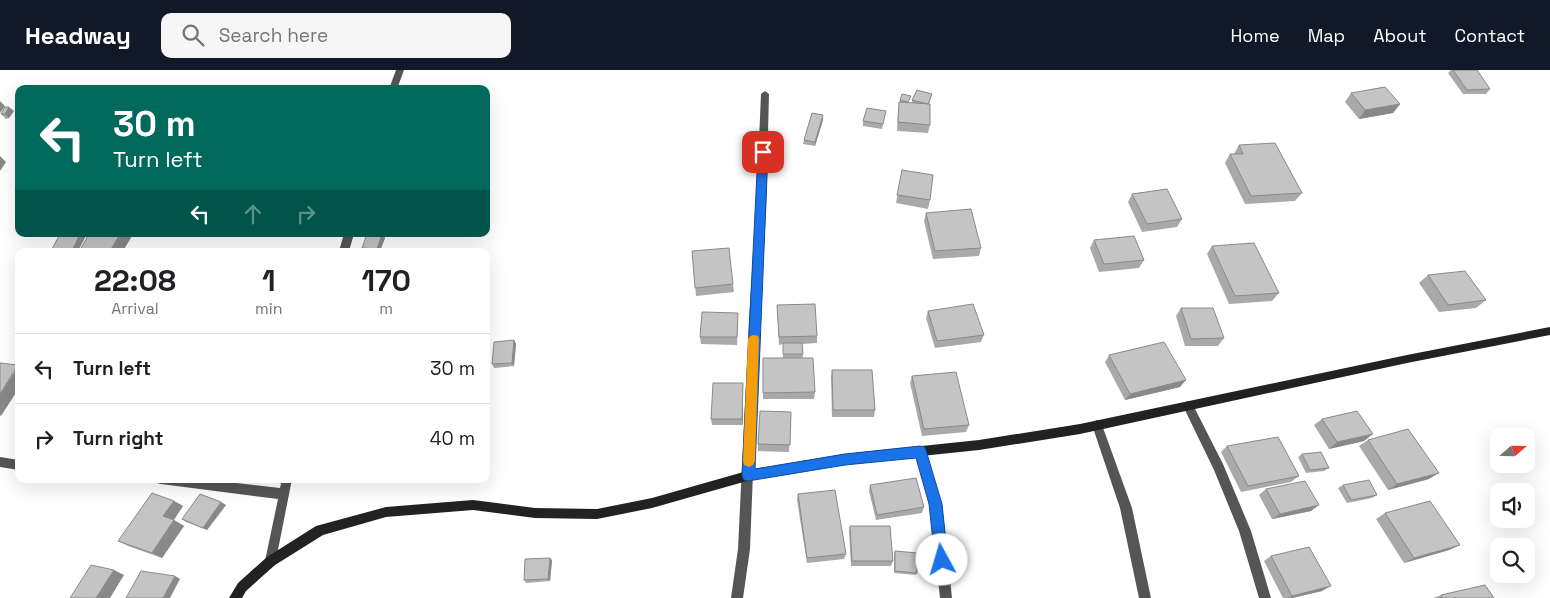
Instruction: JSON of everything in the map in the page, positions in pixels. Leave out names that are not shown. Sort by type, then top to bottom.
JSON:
[{"type":"main road","points":[[235,598],[242,587],[271,561],[320,530],[386,512],[473,504],[535,513],[597,514],[652,503],[748,476],[845,459],[979,445],[1097,425],[1407,359],[1550,331]]},
{"type":"street","points":[[394,85],[400,70]]},
{"type":"street","points":[[737,598],[744,549],[765,94]]},
{"type":"street","points":[[1188,406],[1219,468],[1245,531],[1265,598]]},
{"type":"street","points":[[1097,425],[1126,508],[1145,598]]},
{"type":"street","points":[[920,451],[936,504],[946,598]]},
{"type":"street","points":[[0,462],[15,464]]},
{"type":"street","points":[[194,483],[284,494]]},
{"type":"street","points":[[271,561],[286,483]]},
{"type":"building","points":[[1453,70],[1477,70],[1490,89],[1467,90]]},
{"type":"building","points":[[1385,87],[1400,104],[1365,110],[1351,93]]},
{"type":"building","points":[[917,90],[932,94],[928,104],[912,100]]},
{"type":"building","points":[[902,94],[911,96],[908,102],[900,100]]},
{"type":"building","points":[[899,102],[930,104],[930,125],[898,122]]},
{"type":"building","points":[[5,107],[9,107],[5,114],[1,114]]},
{"type":"building","points":[[867,108],[886,111],[883,124],[863,121]]},
{"type":"building","points":[[812,113],[823,115],[815,142],[804,140]]},
{"type":"building","points":[[1275,143],[1302,193],[1251,196],[1230,154],[1243,154],[1239,145]]},
{"type":"building","points":[[902,170],[933,175],[930,200],[897,195]]},
{"type":"building","points":[[1167,189],[1182,219],[1147,224],[1132,194]]},
{"type":"building","points":[[971,209],[981,248],[935,251],[926,213]]},
{"type":"building","points":[[1134,236],[1144,260],[1104,264],[1094,240]]},
{"type":"building","points":[[58,237],[79,237],[73,248],[53,248]]},
{"type":"building","points":[[87,237],[118,237],[112,248],[81,248]]},
{"type":"building","points":[[366,237],[381,237],[377,248],[362,248]]},
{"type":"building","points":[[1254,243],[1279,293],[1235,296],[1212,246]]},
{"type":"building","points":[[729,248],[733,284],[695,288],[692,251]]},
{"type":"building","points":[[1465,271],[1486,300],[1448,305],[1428,275]]},
{"type":"building","points":[[815,304],[817,336],[779,337],[777,305]]},
{"type":"building","points":[[973,304],[984,335],[937,341],[928,311]]},
{"type":"building","points":[[1181,308],[1213,308],[1224,338],[1191,339]]},
{"type":"building","points":[[702,312],[738,313],[737,337],[700,337]]},
{"type":"building","points":[[514,340],[512,363],[492,364],[494,342]]},
{"type":"building","points":[[1164,342],[1186,380],[1130,394],[1109,355]]},
{"type":"building","points":[[783,343],[802,343],[803,354],[783,354]]},
{"type":"building","points":[[763,358],[813,358],[815,392],[763,393]]},
{"type":"building","points":[[0,363],[15,365],[15,370],[0,394]]},
{"type":"building","points":[[832,370],[872,370],[875,410],[833,410]]},
{"type":"building","points":[[956,372],[969,425],[924,429],[912,376]]},
{"type":"building","points":[[713,383],[743,383],[742,419],[711,419]]},
{"type":"building","points":[[760,411],[791,412],[790,445],[758,444]]},
{"type":"building","points":[[1357,411],[1373,434],[1337,442],[1322,419]]},
{"type":"building","points":[[1408,429],[1439,473],[1397,484],[1368,440]]},
{"type":"building","points":[[1278,437],[1299,476],[1248,486],[1227,446]]},
{"type":"building","points":[[1321,452],[1329,468],[1310,470],[1302,454]]},
{"type":"building","points":[[916,478],[924,507],[877,515],[870,485]]},
{"type":"building","points":[[1369,480],[1377,495],[1351,500],[1343,485]]},
{"type":"building","points":[[1305,481],[1319,505],[1280,514],[1266,489]]},
{"type":"building","points":[[835,490],[846,554],[807,558],[798,494]]},
{"type":"building","points":[[152,493],[174,501],[163,516],[174,520],[152,553],[118,541]]},
{"type":"building","points":[[200,494],[221,502],[203,528],[182,519]]},
{"type":"building","points":[[1430,501],[1460,545],[1414,558],[1385,513]]},
{"type":"building","points":[[850,526],[890,526],[893,561],[852,561]]},
{"type":"building","points":[[1309,547],[1331,586],[1292,596],[1271,556]]},
{"type":"building","points":[[895,551],[917,553],[917,573],[895,571]]},
{"type":"building","points":[[550,558],[548,579],[524,580],[525,559]]},
{"type":"building","points":[[91,565],[114,570],[96,598],[70,598]]},
{"type":"building","points":[[141,571],[175,576],[163,598],[126,598]]},
{"type":"building","points":[[1485,585],[1494,598],[1443,598],[1441,595]]},
{"type":"slow traffic","points":[[749,461],[754,339]]},
{"type":"route","points":[[763,152],[748,476],[845,459],[920,451],[936,504],[942,560]]}]
